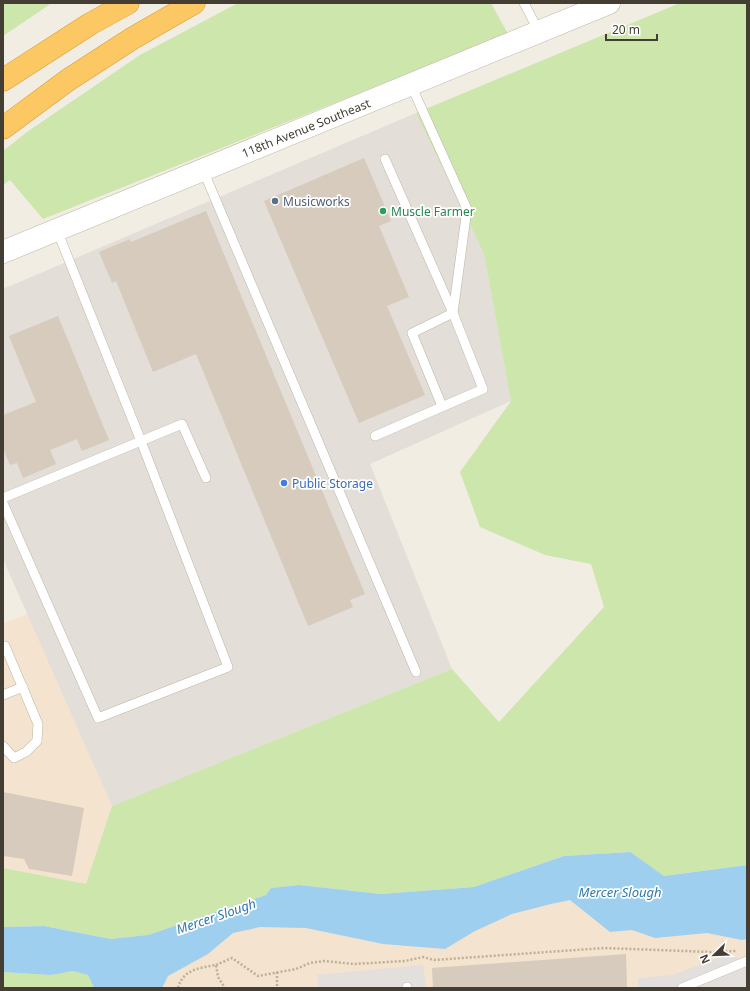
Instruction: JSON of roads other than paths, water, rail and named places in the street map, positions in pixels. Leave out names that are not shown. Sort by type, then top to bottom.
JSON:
[{"type":"highway","points":[[3,80],[90,24],[128,3]]},
{"type":"highway","points":[[3,128],[68,80],[133,38],[194,3]]},
{"type":"street","name":"118th Avenue Southeast","points":[[3,252],[608,3]]},
{"type":"lane","points":[[524,3],[539,32]]},
{"type":"lane","points":[[411,85],[467,209],[453,313]]},
{"type":"lane","points":[[375,436],[483,389],[453,313],[385,158]]},
{"type":"lane","points":[[204,170],[416,672]]},
{"type":"lane","points":[[3,503],[98,718],[228,667],[57,230]]},
{"type":"lane","points":[[442,406],[412,333],[453,313]]},
{"type":"lane","points":[[3,498],[182,424],[206,478]]},
{"type":"lane","points":[[3,647],[5,646],[38,724],[37,741],[26,752],[14,758],[3,746]]},
{"type":"lane","points":[[3,694],[23,687]]},
{"type":"lane","points":[[682,988],[747,961]]},
{"type":"water","name":"Mercer Slough","points":[[630,852],[664,876],[747,865],[747,939],[742,940],[707,933],[655,938],[632,930],[610,932],[570,900],[512,914],[475,931],[445,949],[383,944],[306,928],[260,927],[233,933],[208,954],[168,976],[162,988],[94,988],[88,975],[73,971],[51,975],[3,972],[3,927],[44,926],[111,939],[148,935],[266,895],[271,888],[299,885],[381,894],[474,887],[564,856]]},
{"type":"place","name":"Musicworks","points":[[275,201]]},
{"type":"place","name":"Muscle Farmer","points":[[383,211]]},
{"type":"place","name":"Public Storage","points":[[284,483]]}]
